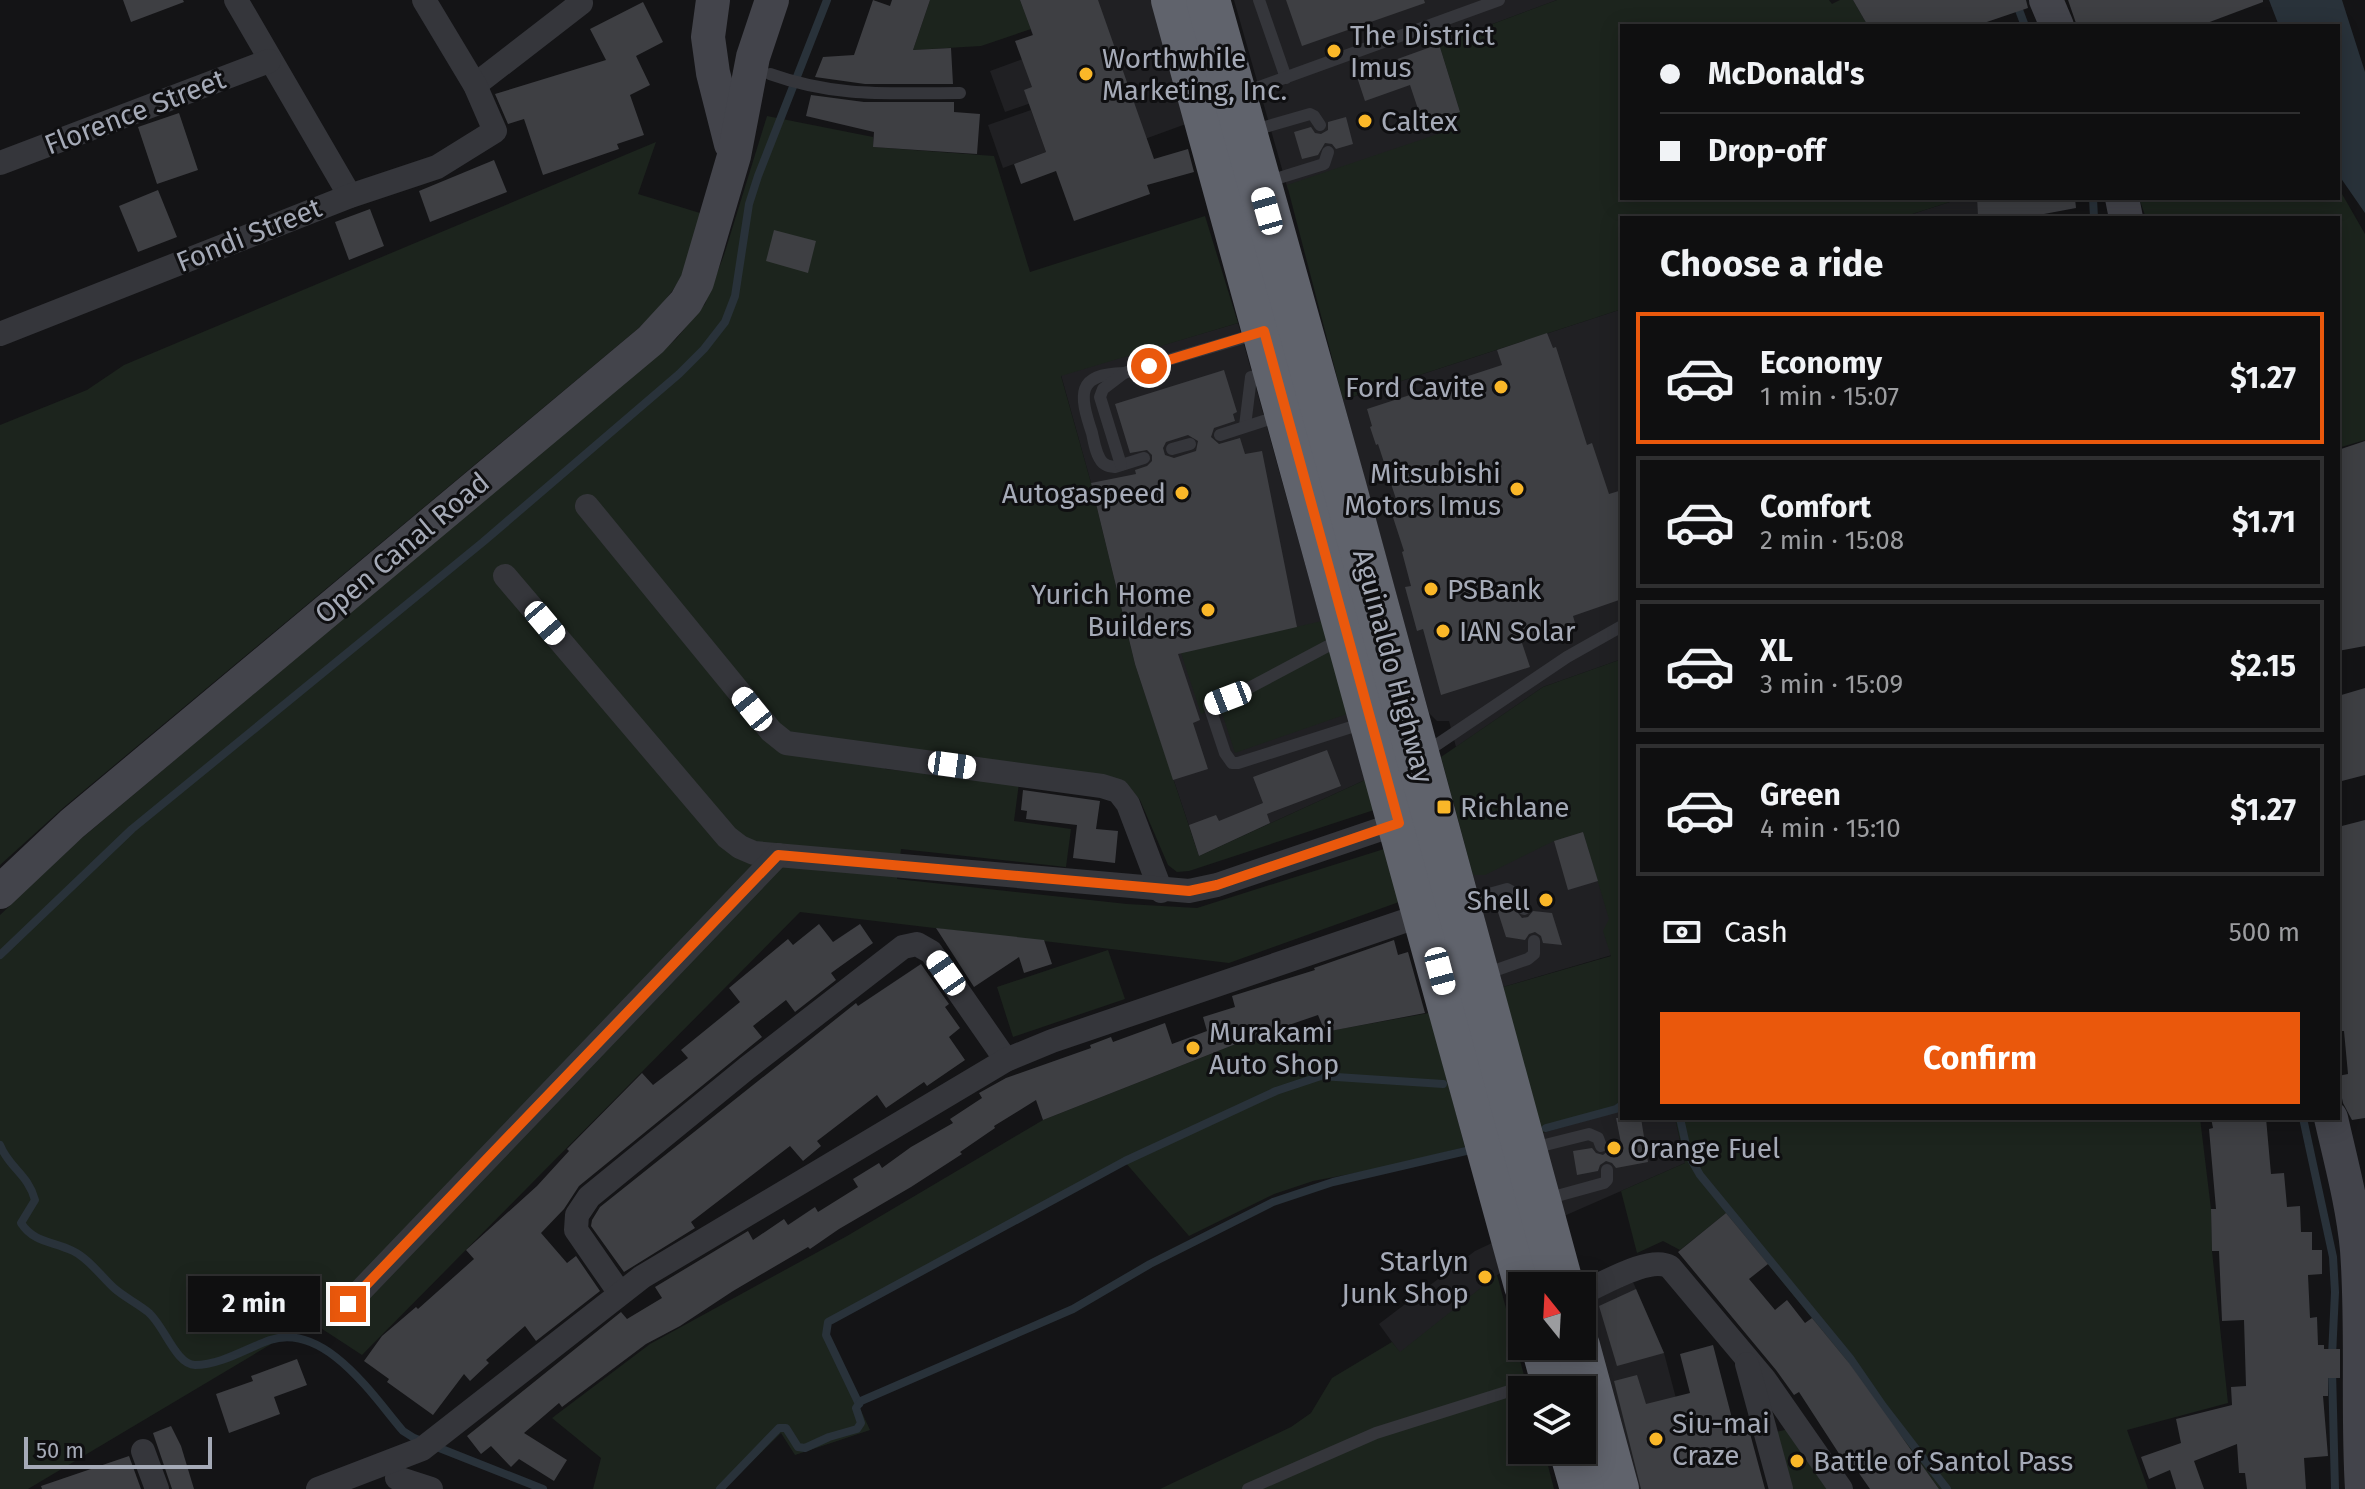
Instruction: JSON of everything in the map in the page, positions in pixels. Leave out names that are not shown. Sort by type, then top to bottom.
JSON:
[{"type":"highway","name":"Aguinaldo Highway","points":[[1173,0],[1259,184],[1281,326],[1287,414],[1399,823],[1478,976],[1558,1272]]},
{"type":"highway","name":"Aguinaldo Highway","points":[[1208,0],[1224,108],[1281,326],[1418,757],[1441,908],[1523,1272]]},
{"type":"highway","points":[[1557,1365],[1617,1489]]},
{"type":"highway","points":[[1575,1464],[1582,1489]]},
{"type":"main road","points":[[713,0],[708,37],[713,73],[734,156]]},
{"type":"main road","points":[[713,73],[738,0]]},
{"type":"main road","points":[[734,156],[753,57],[772,0]]},
{"type":"main road","points":[[734,156],[778,77],[796,0]]},
{"type":"main road","points":[[2046,0],[2056,24]]},
{"type":"main road","name":"Open Canal Road","points":[[0,892],[72,824],[651,340],[686,302],[697,282],[734,156]]},
{"type":"main road","points":[[2332,1120],[2357,1196],[2362,1489]]},
{"type":"street","points":[[236,0],[350,196]]},
{"type":"street","points":[[424,0],[475,85],[581,3],[579,0]]},
{"type":"street","name":"Florence Street","points":[[0,163],[269,61]]},
{"type":"street","name":"Fondi Street","points":[[0,334],[350,196],[437,167],[495,131],[475,85]]},
{"type":"street","points":[[587,506],[771,731],[786,743],[1102,786],[1118,791],[1128,804],[1161,891]]},
{"type":"street","points":[[505,576],[727,837],[754,853],[1161,891],[1203,889],[1399,823]]},
{"type":"street","points":[[348,1304],[778,855]]},
{"type":"street","points":[[396,1476],[422,1449],[619,1292],[1006,1060],[1052,1041],[1441,908]]},
{"type":"street","points":[[619,1292],[576,1230],[577,1215],[589,1197],[747,1068],[903,947],[917,944],[931,952],[1006,1060]]},
{"type":"street","points":[[1596,1287],[1648,1264],[1663,1263],[1670,1267],[1781,1401],[1841,1489]]},
{"type":"street","points":[[1744,1354],[1781,1489]]},
{"type":"street","points":[[143,1451],[157,1489]]},
{"type":"street","points":[[318,1489],[396,1476],[431,1489]]},
{"type":"lane","points":[[1259,0],[1286,78]]},
{"type":"lane","points":[[1224,108],[1286,78],[1499,0]]},
{"type":"lane","points":[[778,77],[805,86],[849,92],[960,93]]},
{"type":"lane","points":[[1224,108],[1310,114],[1320,125]]},
{"type":"lane","points":[[1259,184],[1324,164],[1328,152]]},
{"type":"lane","points":[[1144,458],[1111,467],[1101,461],[1083,406],[1085,387],[1092,379],[1104,374],[1124,373],[1281,326]]},
{"type":"lane","points":[[1245,426],[1251,377],[1258,375]]},
{"type":"lane","points":[[1220,435],[1287,414]]},
{"type":"lane","points":[[1172,449],[1190,444]]},
{"type":"lane","points":[[1418,757],[1567,657],[1620,627]]},
{"type":"lane","points":[[1348,636],[1247,689],[1209,705],[1225,753],[1232,763],[1371,721]]},
{"type":"lane","points":[[1441,908],[1507,889],[1518,895],[1524,909]]},
{"type":"lane","points":[[1478,976],[1528,959],[1534,954],[1534,941]]},
{"type":"lane","points":[[1525,1150],[1584,1134],[1594,1135],[1601,1146]]},
{"type":"lane","points":[[1539,1201],[1604,1183],[1607,1170]]},
{"type":"lane","points":[[1248,1489],[1376,1433],[1557,1365]]},
{"type":"shaded area","points":[[930,0],[1020,0],[1031,29],[981,46],[913,50]]},
{"type":"shaded area","points":[[1020,0],[1151,0],[1186,124],[1079,163],[1054,95],[1005,112],[990,71],[1039,53]]},
{"type":"shaded area","points":[[1234,0],[1557,0],[1439,44],[1466,130],[1288,190]]},
{"type":"shaded area","points":[[1557,0],[1829,0],[1832,4],[1840,0],[1853,0],[1867,24],[1620,24],[1620,200],[1956,200],[1906,216],[1620,216],[1620,310],[1343,400],[1287,185],[1441,133],[1437,120],[1460,112],[1439,44]]},
{"type":"shaded area","points":[[2269,0],[2342,0],[2365,72],[2365,213],[2340,177],[2340,24],[2278,24]]},
{"type":"shaded area","points":[[1031,110],[1046,152],[1003,168],[988,125]]},
{"type":"shaded area","points":[[767,116],[873,137],[873,147],[994,156],[1030,272],[1205,216],[1238,323],[1061,376],[1091,483],[1135,664],[1199,856],[1365,780],[1374,810],[1189,871],[1177,872],[1168,865],[1140,800],[1126,783],[886,748],[885,769],[1019,783],[1014,821],[1071,829],[1066,867],[901,849],[897,879],[1127,904],[1197,908],[1384,849],[1399,902],[1229,963],[800,912],[362,1355],[310,1321],[28,1489],[0,1489],[0,915],[76,843],[676,339],[705,304],[724,255]]},
{"type":"shaded area","points":[[656,142],[638,194],[700,213],[687,263],[674,288],[654,313],[63,808],[0,865],[0,425],[87,390],[124,365]]},
{"type":"shaded area","points":[[2340,190],[2365,234],[2365,440],[2340,447],[2340,216],[2145,216],[2140,200],[2340,200]]},
{"type":"shaded area","points":[[1956,200],[1977,200],[1978,216],[1906,216]]},
{"type":"shaded area","points":[[1620,310],[1620,660],[1543,687],[1456,747],[1449,721],[1437,721],[1429,713],[1343,400]]},
{"type":"shaded area","points":[[1238,323],[1365,780],[1199,856],[1135,664],[1061,375]]},
{"type":"shaded area","points":[[1322,621],[1347,714],[1235,753],[1220,707],[1201,714],[1181,653]]},
{"type":"shaded area","points":[[1620,660],[1620,1111],[1542,1133],[1503,987],[1611,956],[1603,931],[1609,919],[1583,832],[1554,841],[1485,875],[1473,875],[1441,757],[1543,687]]},
{"type":"shaded area","name":"Shell","points":[[1586,819],[1620,953],[1503,987],[1473,875]]},
{"type":"shaded area","points":[[1108,950],[1125,999],[1013,1037],[997,987]]},
{"type":"shaded area","points":[[1429,1013],[1465,1147],[1392,1166],[1313,1181],[1274,1194],[1189,1236],[1125,1162],[828,1321],[826,1335],[870,1430],[795,1455],[781,1433],[724,1489],[593,1489],[601,1458],[552,1418],[650,1344],[847,1236],[1043,1120],[1246,1040],[1296,1037]]},
{"type":"shaded area","name":"Orange Fuel","points":[[1620,1111],[1620,1120],[1675,1120],[1685,1163],[1564,1216],[1542,1133]]},
{"type":"shaded area","points":[[1675,1120],[2200,1120],[2228,1403],[2127,1430],[2148,1489],[1939,1489],[1847,1361],[1726,1213],[1680,1250],[1663,1241],[1637,1253],[1621,1191],[1685,1163]]},
{"type":"shaded area","points":[[1492,1243],[1500,1273],[1400,1353],[1379,1324],[1475,1251]]},
{"type":"shaded area","points":[[1497,1275],[1508,1316],[1508,1360],[1520,1360],[1524,1376],[1508,1376],[1508,1464],[1548,1464],[1554,1489],[1160,1489],[1291,1427],[1311,1413],[1332,1378],[1392,1342],[1400,1352]]},
{"type":"shaded area","points":[[1633,1282],[1664,1353],[1700,1489],[1638,1489],[1596,1336],[1596,1299]]},
{"type":"shaded area","points":[[1789,1429],[1830,1489],[1792,1489],[1776,1432]]},
{"type":"building","points":[[123,0],[183,0],[184,2],[131,22]]},
{"type":"building","points":[[873,0],[890,6],[892,0],[930,0],[913,50],[951,48],[953,84],[865,84],[815,77],[823,57],[854,55]]},
{"type":"building","points":[[1020,0],[1098,0],[1154,159],[1188,149],[1194,172],[1147,185],[1150,194],[1074,221],[1056,171],[1021,184],[1014,164],[1046,152],[1024,90],[1032,87],[1015,41],[1033,35]]},
{"type":"building","points":[[1286,0],[1424,0],[1425,3],[1302,46]]},
{"type":"building","points":[[1853,0],[2026,0],[2028,8],[1981,24],[1867,24]]},
{"type":"building","points":[[2068,0],[2263,0],[2204,24],[2076,24]]},
{"type":"building","points":[[643,2],[663,42],[636,56],[650,85],[630,95],[644,135],[617,144],[619,149],[543,175],[524,119],[508,124],[495,94],[606,60],[590,29]]},
{"type":"building","points":[[1439,44],[1460,112],[1423,124],[1410,85],[1365,101],[1356,74]]},
{"type":"building","points":[[811,95],[864,102],[954,102],[954,112],[980,114],[977,154],[873,147],[874,132],[806,116]]},
{"type":"building","points":[[179,113],[198,170],[157,184],[138,127]]},
{"type":"building","points":[[1346,117],[1353,144],[1336,149],[1332,144],[1325,143],[1318,155],[1302,159],[1294,132],[1311,127],[1315,133],[1321,134],[1328,130],[1328,122]]},
{"type":"building","points":[[494,160],[507,192],[430,222],[419,191]]},
{"type":"building","points":[[158,190],[177,237],[138,252],[119,206]]},
{"type":"building","points":[[1977,200],[2075,200],[2076,208],[2034,216],[1978,216]]},
{"type":"building","points":[[370,209],[384,246],[349,260],[335,222]]},
{"type":"building","points":[[774,230],[816,241],[808,273],[766,261]]},
{"type":"building","points":[[1547,333],[1553,348],[1556,347],[1587,445],[1592,443],[1609,494],[1620,491],[1620,600],[1573,616],[1575,623],[1521,640],[1530,667],[1441,695],[1423,629],[1417,631],[1405,587],[1411,586],[1404,551],[1388,502],[1396,499],[1370,427],[1367,409],[1502,365],[1497,350]]},
{"type":"building","points":[[1224,370],[1237,412],[1233,414],[1235,421],[1214,428],[1211,437],[1219,444],[1240,438],[1245,454],[1262,451],[1297,627],[1178,654],[1200,720],[1193,723],[1208,769],[1173,780],[1135,664],[1091,483],[1136,474],[1135,470],[1152,461],[1152,455],[1147,450],[1130,453],[1115,404]],"holes":[[[1188,435],[1198,441],[1196,451],[1174,458],[1165,455],[1163,448],[1166,442]]]},
{"type":"building","points":[[2365,441],[2365,646],[2340,651],[2340,449]]},
{"type":"building","points":[[2365,688],[2365,775],[2340,781],[2340,695]]},
{"type":"building","points":[[1327,750],[1341,786],[1267,814],[1270,823],[1199,856],[1189,825],[1216,815],[1219,821],[1263,803],[1253,777]]},
{"type":"building","points":[[1023,790],[1100,801],[1096,829],[1118,831],[1115,863],[1073,858],[1077,825],[1026,819],[1027,811],[1021,810]]},
{"type":"building","points":[[2365,820],[2365,1118],[2352,1120],[2340,1089],[2340,1076],[2348,1074],[2344,1031],[2340,1031],[2340,826]]},
{"type":"building","points":[[1583,832],[1598,881],[1568,890],[1554,841]]},
{"type":"building","points":[[1496,906],[1514,908],[1522,918],[1533,911],[1552,913],[1562,945],[1543,943],[1541,936],[1535,932],[1525,940],[1506,937]]},
{"type":"building","points":[[819,924],[833,942],[860,924],[873,943],[831,973],[836,980],[795,1012],[786,1000],[753,1026],[762,1037],[579,1186],[564,1209],[541,1233],[567,1263],[576,1256],[600,1291],[536,1341],[525,1326],[486,1360],[489,1363],[470,1381],[464,1374],[433,1415],[364,1361],[382,1336],[416,1307],[418,1309],[474,1259],[466,1250],[537,1186],[569,1151],[567,1149],[642,1073],[653,1085],[688,1058],[681,1050],[740,1002],[729,988],[788,939],[793,945]]},
{"type":"building","points":[[936,928],[1044,940],[1052,964],[1024,973],[1019,957],[974,987]]},
{"type":"building","points":[[1394,940],[1398,955],[1408,952],[1425,1013],[1325,1032],[1318,1015],[1283,1027],[1286,1038],[1246,1040],[1043,1120],[1036,1100],[994,1126],[960,1152],[962,1154],[911,1187],[646,1344],[562,1407],[559,1403],[524,1433],[567,1460],[554,1481],[519,1459],[511,1467],[491,1446],[481,1454],[467,1436],[621,1312],[627,1319],[662,1298],[655,1287],[748,1231],[753,1240],[784,1219],[788,1225],[815,1207],[818,1212],[858,1187],[853,1179],[879,1163],[882,1168],[953,1123],[950,1119],[982,1098],[979,1093],[1006,1078],[1091,1048],[1090,1045],[1111,1037],[1113,1042],[1165,1023],[1172,1044],[1207,1031],[1203,1017],[1235,1007],[1232,996],[1315,970]]},
{"type":"building","points":[[921,964],[949,1004],[945,1007],[960,1028],[949,1037],[965,1060],[927,1086],[924,1082],[886,1108],[877,1095],[817,1141],[821,1146],[803,1161],[790,1146],[691,1222],[695,1228],[624,1272],[591,1226],[600,1207],[856,1003],[858,1006]]},
{"type":"building","points":[[1616,1118],[1641,1120],[1648,1162],[1616,1168],[1606,1161],[1598,1171],[1577,1175],[1573,1151],[1592,1148],[1603,1155],[1610,1145],[1621,1143]]},
{"type":"building","points":[[2211,1120],[2266,1120],[2271,1174],[2284,1173],[2287,1207],[2300,1206],[2301,1232],[2312,1232],[2312,1250],[2322,1250],[2322,1274],[2308,1275],[2310,1318],[2317,1317],[2318,1345],[2324,1345],[2324,1349],[2340,1349],[2340,1378],[2328,1378],[2328,1396],[2323,1396],[2328,1456],[2304,1458],[2306,1489],[2247,1489],[2245,1473],[2239,1473],[2237,1444],[2194,1461],[2204,1489],[2176,1489],[2170,1470],[2149,1479],[2141,1457],[2181,1443],[2176,1419],[2232,1405],[2231,1387],[2246,1386],[2244,1320],[2222,1321],[2219,1251],[2212,1251],[2211,1209],[2216,1209],[2209,1129],[2213,1128]]},
{"type":"building","points":[[1726,1213],[1768,1264],[1749,1279],[1775,1310],[1787,1300],[1805,1323],[1812,1318],[1849,1363],[1939,1489],[1870,1489],[1854,1466],[1849,1469],[1799,1392],[1794,1395],[1678,1252]]},
{"type":"building","points":[[1636,1289],[1664,1353],[1617,1366],[1599,1306]]},
{"type":"building","points":[[1713,1345],[1735,1430],[1748,1426],[1765,1489],[1641,1489],[1614,1381],[1637,1375],[1646,1404],[1690,1393],[1680,1354]]},
{"type":"building","points":[[297,1359],[307,1385],[274,1397],[280,1414],[229,1433],[216,1394],[253,1381],[251,1376]]},
{"type":"building","points":[[171,1426],[181,1446],[194,1489],[172,1489],[153,1433]]},
{"type":"building","points":[[129,1456],[141,1489],[42,1489],[41,1486]]},
{"type":"waterway","points":[[0,955],[132,829],[483,542],[704,349],[725,322],[735,296],[749,204],[827,0]]},
{"type":"waterway","points":[[2019,10],[2024,24]]},
{"type":"waterway","points":[[2093,200],[2094,216]]},
{"type":"waterway","points":[[859,1404],[826,1335],[828,1322],[1125,1161],[1276,1091],[1321,1076],[1443,1084]]},
{"type":"waterway","points":[[1546,1128],[1620,1106]]},
{"type":"waterway","points":[[1680,1120],[1688,1154],[1700,1175],[1850,1358],[1947,1489]]},
{"type":"waterway","points":[[2303,1120],[2333,1257],[2332,1356]]},
{"type":"waterway","points":[[0,1145],[28,1184],[35,1200],[21,1223],[26,1230],[84,1258],[114,1288],[154,1318],[176,1352],[188,1363],[214,1362],[270,1340],[290,1337],[310,1342],[346,1366],[403,1431],[414,1438],[543,1489]]},
{"type":"waterway","points":[[720,1489],[779,1428],[786,1428],[798,1447],[805,1448],[857,1429],[861,1423],[856,1408],[861,1401],[1073,1309],[1150,1264],[1273,1202],[1333,1182],[1466,1151]]},
{"type":"waterway","points":[[2332,1370],[2335,1489]]},
{"type":"place","name":"The District Imus","points":[[1334,51]]},
{"type":"place","name":"Worthwhile Marketing, Inc.","points":[[1086,74]]},
{"type":"place","name":"Caltex","points":[[1365,121]]},
{"type":"place","name":"Ford Cavite","points":[[1501,387]]},
{"type":"place","name":"Mitsubishi Motors Imus","points":[[1517,489]]},
{"type":"place","name":"Autogaspeed","points":[[1182,493]]},
{"type":"place","name":"PSBank","points":[[1431,589]]},
{"type":"place","name":"Yurich Home Builders","points":[[1208,610]]},
{"type":"place","name":"IAN Solar","points":[[1443,631]]},
{"type":"place","name":"Richlane","points":[[1444,807]]},
{"type":"place","name":"Shell","points":[[1546,900]]},
{"type":"place","name":"Murakami Auto Shop","points":[[1193,1048]]},
{"type":"place","name":"Orange Fuel","points":[[1614,1148]]},
{"type":"place","name":"Starlyn Junk Shop","points":[[1485,1277]]},
{"type":"place","name":"Siu-mai Craze","points":[[1656,1439]]},
{"type":"place","name":"Battle of Santol Pass","points":[[1797,1461]]},
{"type":"route","points":[[348,1304],[778,855],[1175,892],[1217,885],[1399,823],[1264,331],[1149,366]]}]
